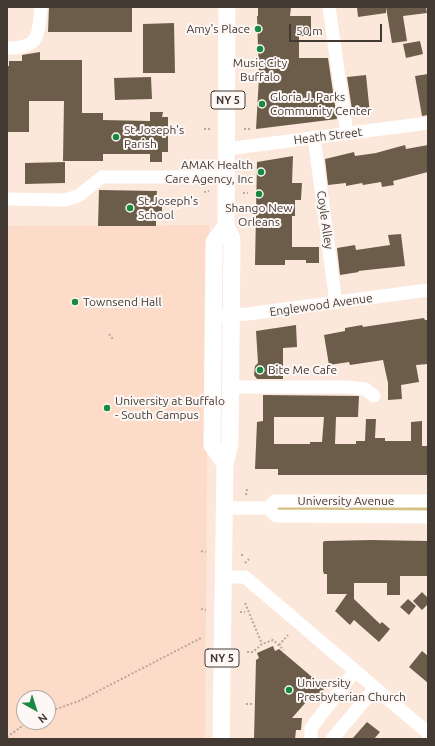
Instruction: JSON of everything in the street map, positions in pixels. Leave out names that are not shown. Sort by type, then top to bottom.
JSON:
[{"type":"main road","name":"NY 5","points":[[221,739],[225,464],[230,444],[232,387],[232,239],[226,226],[227,7]]},
{"type":"main road","points":[[225,464],[212,445],[214,242],[226,226]]},
{"type":"street","points":[[7,48],[21,48],[31,45],[38,37],[41,7]]},
{"type":"street","points":[[329,7],[347,134]]},
{"type":"street","name":"Heath Street","points":[[227,149],[428,123]]},
{"type":"street","name":"Coyle Alley","points":[[314,137],[336,303]]},
{"type":"street","points":[[10,199],[65,200],[78,196],[102,177],[227,177]]},
{"type":"street","name":"Englewood Avenue","points":[[213,316],[231,316],[428,290]]},
{"type":"street","points":[[232,387],[348,387],[365,389],[374,396]]},
{"type":"street","name":"University Avenue","points":[[224,508],[268,508],[275,501],[428,501]]},
{"type":"street","name":"University Avenue","points":[[268,508],[276,516],[428,517]]},
{"type":"street","points":[[224,577],[245,577],[354,672],[428,733]]},
{"type":"street","points":[[311,739],[311,728],[354,672]]},
{"type":"street","points":[[332,739],[375,688]]},
{"type":"path","points":[[204,129],[210,129]]},
{"type":"path","points":[[244,129],[251,129]]},
{"type":"path","points":[[204,192],[209,191]]},
{"type":"path","points":[[243,193],[248,193]]},
{"type":"path","points":[[109,334],[113,339]]},
{"type":"path","points":[[245,498],[248,490]]},
{"type":"path","points":[[201,551],[206,552]]},
{"type":"path","points":[[241,554],[245,555]]},
{"type":"path","points":[[245,562],[249,559]]},
{"type":"path","points":[[245,603],[262,644]]},
{"type":"path","points":[[201,609],[206,610]]},
{"type":"path","points":[[240,612],[245,612]]},
{"type":"path","points":[[279,645],[288,635]]},
{"type":"path","points":[[56,709],[79,701],[201,638]]},
{"type":"path","points":[[247,652],[253,652],[262,644],[274,640],[284,650]]},
{"type":"path","points":[[246,704],[252,704]]},
{"type":"path","points":[[7,737],[17,730]]},
{"type":"shaded area","name":"University at Buffalo - South Campus","points":[[209,225],[205,739],[7,739],[7,226]]},
{"type":"shaded area","points":[[276,506],[428,506],[428,511],[278,510]]},
{"type":"building","points":[[49,7],[132,7],[132,32],[48,32]]},
{"type":"building","points":[[258,7],[291,7],[290,16],[311,16],[311,36],[299,36],[299,58],[328,58],[337,119],[256,129],[259,77]]},
{"type":"building","points":[[357,7],[386,7],[386,13],[358,17]]},
{"type":"building","points":[[386,7],[426,7],[427,13],[403,16],[407,41],[392,43]]},
{"type":"building","points":[[174,23],[175,73],[143,73],[143,24]]},
{"type":"building","points":[[420,41],[423,54],[406,58],[403,44]]},
{"type":"building","points":[[40,52],[40,60],[82,60],[82,113],[103,113],[103,120],[150,121],[150,112],[163,112],[162,117],[168,117],[168,152],[162,152],[162,162],[150,162],[150,154],[103,154],[103,161],[63,161],[64,101],[29,101],[29,132],[7,132],[7,66],[9,66],[9,61],[22,61],[22,55]]},
{"type":"building","points":[[428,74],[428,115],[422,116],[415,76]]},
{"type":"building","points":[[366,75],[370,114],[353,116],[347,77]]},
{"type":"building","points":[[151,77],[152,99],[115,100],[114,78]]},
{"type":"building","points":[[405,145],[406,149],[428,145],[428,172],[393,181],[394,185],[382,187],[381,182],[346,186],[346,183],[328,185],[325,159],[354,152],[355,156],[376,153]]},
{"type":"building","points":[[293,156],[292,183],[302,183],[301,200],[295,200],[295,216],[292,216],[292,247],[319,247],[319,263],[306,263],[306,260],[285,260],[285,265],[255,265],[257,162]]},
{"type":"building","points":[[65,162],[65,183],[25,184],[25,163]]},
{"type":"building","name":"St Joseph's School","points":[[99,190],[157,191],[156,202],[162,202],[162,214],[156,214],[156,226],[98,226]]},
{"type":"building","points":[[401,234],[405,266],[358,271],[359,272],[340,275],[337,248],[355,245],[356,250],[390,245],[388,235]]},
{"type":"building","points":[[424,318],[425,320],[428,320],[428,364],[416,365],[419,382],[401,385],[402,399],[388,400],[388,383],[383,360],[350,365],[349,362],[329,365],[324,335],[345,331],[345,328],[362,325],[363,327]]},
{"type":"building","points":[[296,325],[297,347],[283,348],[283,379],[257,379],[254,375],[255,366],[258,363],[256,331]]},
{"type":"building","points":[[263,395],[359,396],[358,417],[336,417],[335,444],[356,444],[356,441],[365,441],[366,419],[376,419],[375,438],[385,438],[385,441],[411,441],[411,422],[422,421],[422,446],[428,446],[428,475],[278,475],[278,469],[255,469],[257,422],[263,421]],"holes":[[[274,417],[324,417],[322,442],[310,442],[310,444],[274,444]]]},
{"type":"building","points":[[371,540],[428,541],[428,576],[400,576],[400,595],[387,595],[387,583],[354,583],[354,599],[380,624],[382,622],[390,629],[379,642],[354,620],[350,625],[335,611],[347,594],[327,594],[327,574],[324,574],[323,571],[323,542]]},
{"type":"building","points":[[422,592],[428,598],[428,604],[422,610],[413,601]]},
{"type":"building","points":[[408,599],[416,606],[409,615],[400,607]]},
{"type":"building","name":"University Presbyterian Church","points":[[273,646],[275,651],[279,649],[325,688],[318,696],[314,693],[292,718],[302,718],[301,730],[296,730],[295,739],[254,739],[256,660],[259,658],[257,653]]},
{"type":"building","points":[[422,651],[428,656],[428,683],[409,667]]},
{"type":"building","points":[[367,722],[380,732],[374,739],[352,739]]},
{"type":"place","name":"Amy's Place","points":[[258,29]]},
{"type":"place","name":"Music City Buffalo","points":[[260,49]]},
{"type":"place","name":"Gloria J. Parks Community Center","points":[[262,104]]},
{"type":"place","name":"St Joseph's Parish","points":[[116,137]]},
{"type":"place","name":"AMAK Health Care Agency, Inc","points":[[261,172]]},
{"type":"place","name":"Shango New Orleans","points":[[259,194]]},
{"type":"place","name":"St Joseph's School","points":[[130,208]]},
{"type":"place","name":"Townsend Hall","points":[[75,302]]},
{"type":"place","name":"Bite Me Cafe","points":[[260,370]]},
{"type":"place","name":"University at Buffalo - South Campus","points":[[107,408]]},
{"type":"place","name":"University Presbyterian Church","points":[[289,690]]}]
